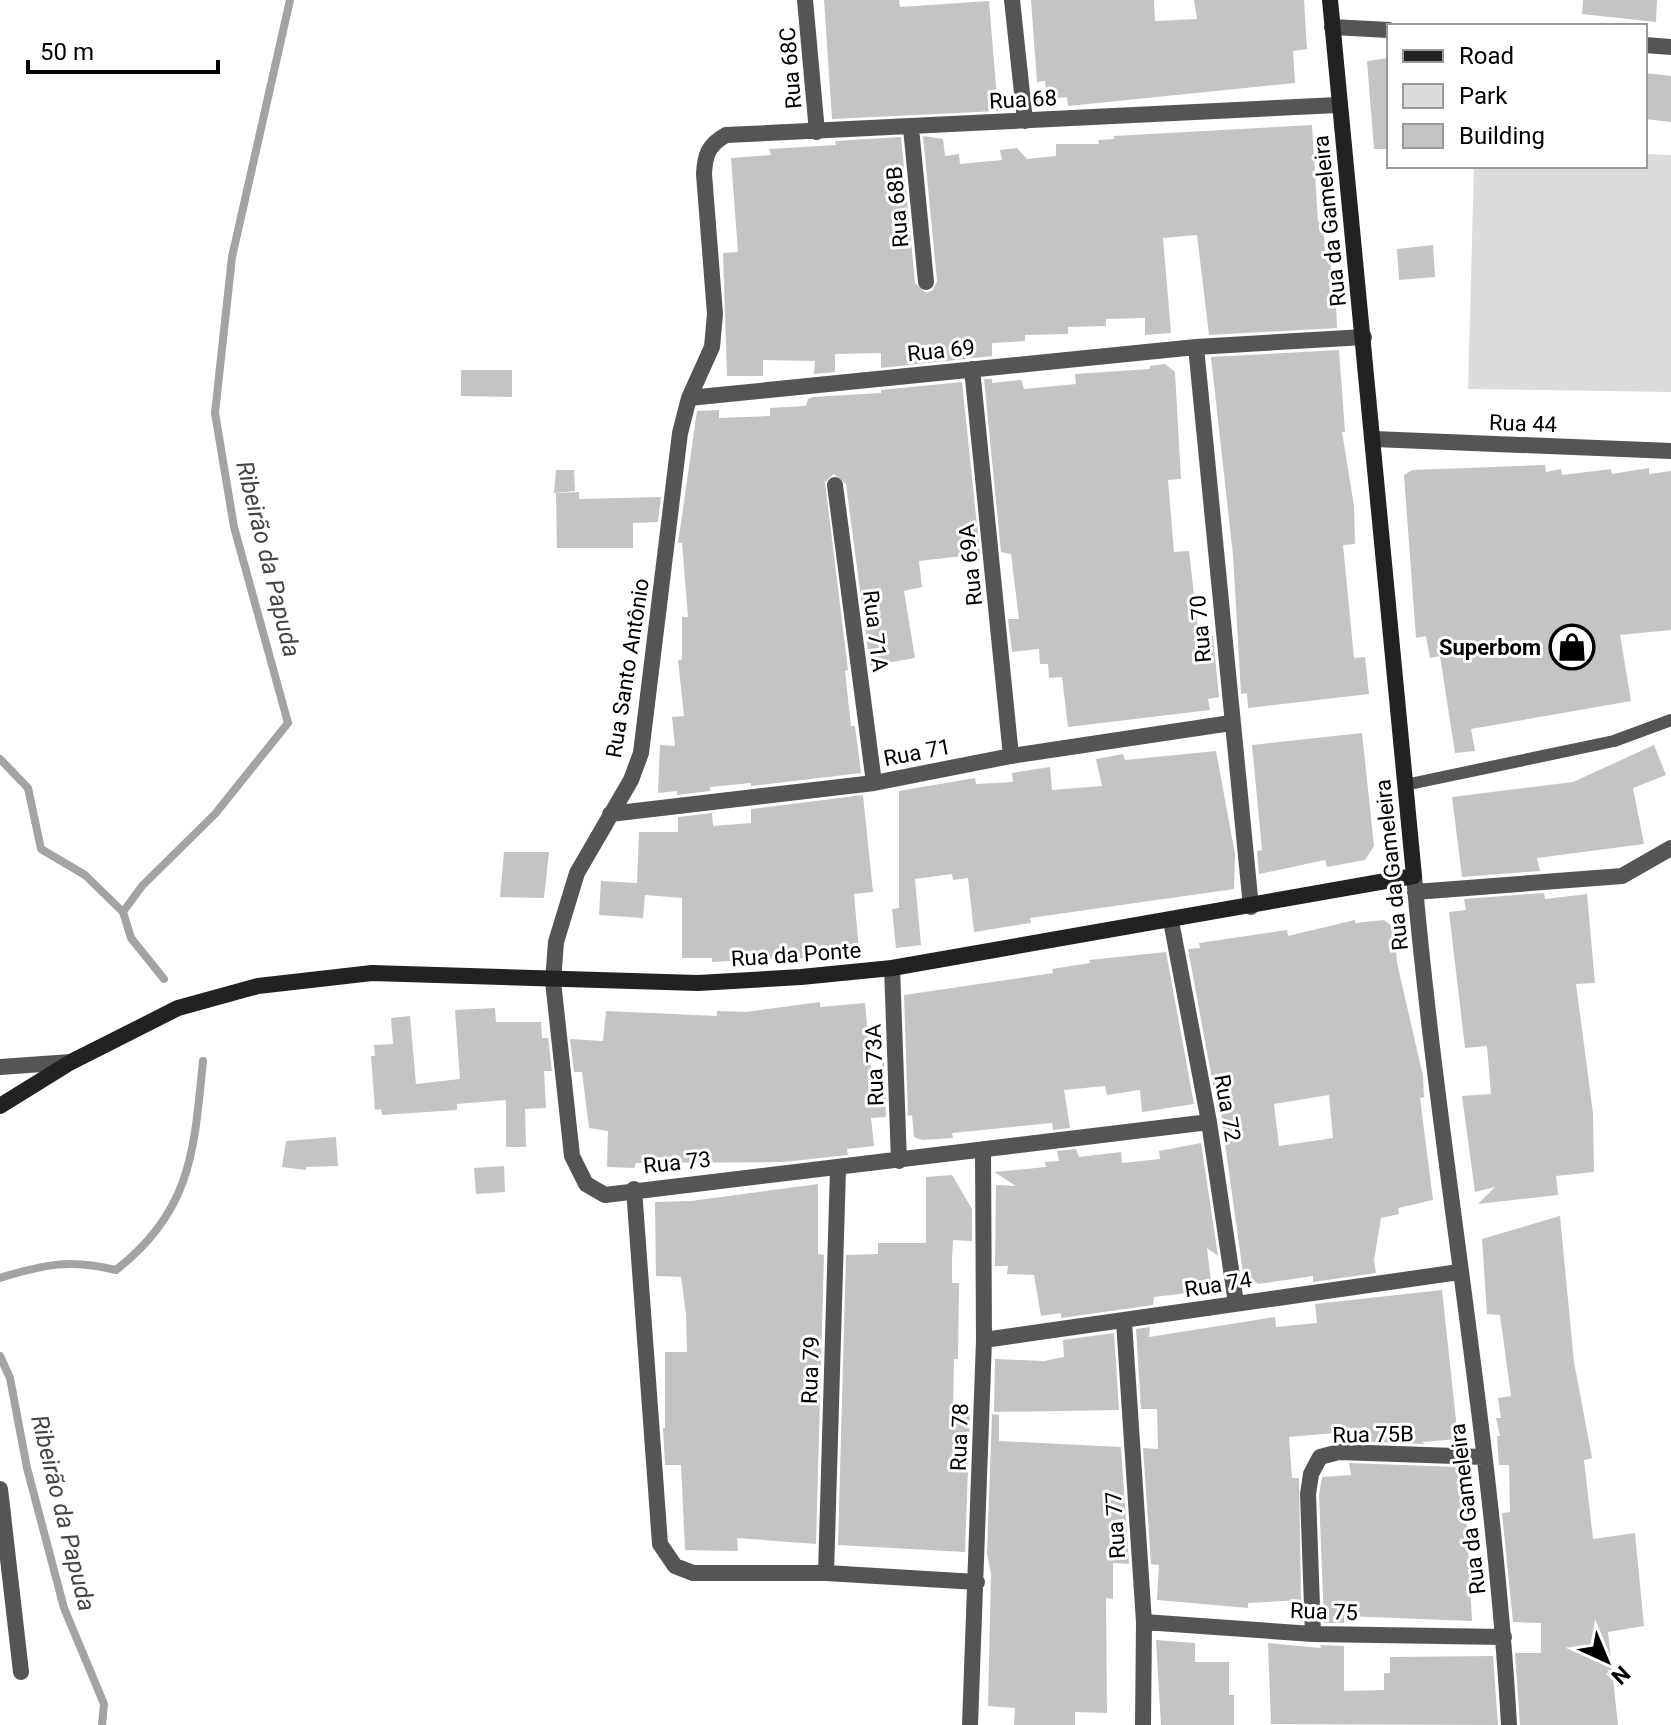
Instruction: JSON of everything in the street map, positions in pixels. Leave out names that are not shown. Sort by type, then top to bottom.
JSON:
[{"type":"street","name":"Rua 68C","points":[[805,0],[817,132]]},
{"type":"street","points":[[1012,0],[1025,121]]},
{"type":"street","name":"Rua da Gameleira","points":[[1330,0],[1415,884],[1459,1272],[1484,1457],[1504,1637],[1509,1725]]},
{"type":"street","points":[[1332,27],[1387,30]]},
{"type":"street","points":[[1647,45],[1671,47]]},
{"type":"street","name":"Rua 68","points":[[714,142],[726,135],[1338,105]]},
{"type":"street","name":"Rua 68B","points":[[911,128],[926,282]]},
{"type":"street","name":"Rua Santo Antônio","points":[[634,1189],[605,1195],[595,1192],[579,1173],[569,1134],[553,981],[556,942],[565,907],[591,842],[631,780],[641,753],[674,471],[689,398],[712,347],[715,314],[704,156],[714,142]]},
{"type":"street","name":"Rua 69","points":[[689,398],[1196,347],[1364,337]]},
{"type":"street","name":"Rua 70","points":[[1196,347],[1251,907]]},
{"type":"street","name":"Rua 69A","points":[[972,369],[1011,756]]},
{"type":"street","name":"Rua 44","points":[[1374,439],[1671,451]]},
{"type":"street","name":"Rua 71A","points":[[835,485],[874,783]]},
{"type":"street","name":"Rua 71","points":[[610,814],[874,783],[1011,756],[1231,723]]},
{"type":"street","points":[[1415,884],[1622,876],[1671,848]]},
{"type":"street","name":"Rua da Ponte","points":[[0,1106],[71,1062],[178,1008],[258,986],[372,973],[477,973],[553,981],[698,983],[892,968],[1251,907],[1415,884]]},
{"type":"street","name":"Rua 72","points":[[1171,921],[1209,1122],[1236,1303]]},
{"type":"street","name":"Rua 73A","points":[[892,968],[899,1161]]},
{"type":"street","points":[[0,1067],[71,1062]]},
{"type":"street","name":"Rua 73","points":[[826,1573],[693,1573],[675,1566],[664,1554],[654,1490],[634,1189],[838,1169],[1209,1122]]},
{"type":"street","name":"Rua 78","points":[[970,1725],[984,1340],[983,1150]]},
{"type":"street","name":"Rua 79","points":[[826,1573],[838,1169]]},
{"type":"street","name":"Rua 74","points":[[984,1340],[1459,1272]]},
{"type":"street","name":"Rua 77","points":[[1124,1322],[1144,1622],[1143,1725]]},
{"type":"street","name":"Rua 75B","points":[[1313,1634],[1308,1513],[1311,1474],[1320,1457],[1332,1452],[1484,1457]]},
{"type":"street","points":[[0,1489],[21,1672]]},
{"type":"street","points":[[826,1573],[977,1582]]},
{"type":"street","name":"Rua 75","points":[[1144,1622],[1313,1634],[1504,1637]]},
{"type":"lane","points":[[1405,785],[1614,741],[1671,720]]},
{"type":"green space","points":[[1647,154],[1671,155],[1671,392],[1468,389],[1474,168],[1647,168]]},
{"type":"building","points":[[824,0],[899,0],[900,7],[989,1],[998,111],[832,119]]},
{"type":"building","points":[[1031,0],[1154,0],[1155,21],[1197,19],[1194,0],[1304,0],[1307,49],[1293,51],[1295,83],[1068,106],[1067,97],[1047,99],[1045,81],[1037,82]]},
{"type":"building","points":[[1583,0],[1657,0],[1656,22],[1582,14]]},
{"type":"building","points":[[1387,58],[1387,149],[1374,149],[1367,61]]},
{"type":"building","points":[[1647,73],[1671,76],[1671,122],[1647,119]]},
{"type":"building","points":[[1312,125],[1318,222],[1323,221],[1325,253],[1330,253],[1332,280],[1335,280],[1337,328],[1209,335],[1197,235],[1163,238],[1171,333],[1145,335],[1145,318],[1106,319],[1106,326],[1068,327],[1068,334],[1025,335],[1025,341],[992,343],[992,356],[881,368],[881,353],[835,354],[835,372],[814,374],[815,361],[763,360],[763,376],[727,376],[723,253],[738,252],[731,158],[771,155],[769,149],[901,137],[915,283],[926,293],[933,290],[937,281],[923,136],[943,139],[945,156],[959,154],[960,164],[1002,160],[1000,150],[1017,148],[1027,159],[1056,156],[1056,144],[1099,144],[1098,140],[1114,139],[1114,136]]},
{"type":"building","points":[[1433,245],[1435,277],[1399,280],[1397,249]]},
{"type":"building","points":[[1339,350],[1345,432],[1342,432],[1354,506],[1355,544],[1343,545],[1354,658],[1365,657],[1369,694],[1248,708],[1247,693],[1241,694],[1233,555],[1211,357]]},
{"type":"building","points":[[1165,364],[1175,372],[1181,479],[1168,480],[1174,552],[1189,551],[1199,638],[1213,636],[1219,697],[1208,699],[1210,710],[1068,727],[1062,677],[1049,678],[1048,664],[1040,664],[1039,649],[1012,652],[1008,619],[1019,619],[1011,554],[1001,552],[984,379],[992,379],[992,383],[1021,380],[1024,389],[1076,384],[1075,374],[1150,369],[1150,366]]},
{"type":"building","points":[[461,370],[512,370],[512,397],[461,396]]},
{"type":"building","points":[[962,382],[980,554],[919,561],[922,587],[904,591],[915,658],[870,666],[846,484],[834,474],[825,482],[848,670],[845,671],[851,726],[855,726],[861,773],[751,786],[751,783],[710,787],[710,791],[677,795],[677,791],[658,793],[660,745],[675,746],[672,717],[684,716],[678,660],[682,660],[682,617],[688,617],[682,543],[678,543],[697,411],[719,410],[719,418],[770,416],[770,408],[806,406],[808,399],[813,397],[881,393],[881,390]]},
{"type":"building","points":[[1545,465],[1546,472],[1561,469],[1562,475],[1611,469],[1612,474],[1649,468],[1649,474],[1671,471],[1671,630],[1620,635],[1631,701],[1471,729],[1475,751],[1455,753],[1440,656],[1430,658],[1426,636],[1416,638],[1404,475],[1412,470]]},
{"type":"building","points":[[556,470],[574,470],[575,491],[554,493]]},
{"type":"building","points":[[579,492],[579,499],[661,497],[658,522],[633,523],[633,548],[557,548],[556,493]]},
{"type":"building","points":[[1362,733],[1374,846],[1365,860],[1327,867],[1325,860],[1259,874],[1257,851],[1262,850],[1252,745]]},
{"type":"building","points":[[1654,745],[1666,775],[1633,788],[1644,844],[1537,858],[1540,871],[1462,877],[1452,797],[1573,782]]},
{"type":"building","points":[[1216,751],[1235,854],[1234,889],[1030,918],[1031,923],[974,932],[968,878],[953,880],[952,874],[915,879],[921,945],[896,948],[892,909],[899,908],[899,791],[975,778],[976,784],[1013,782],[1012,773],[1050,767],[1052,790],[1102,786],[1096,759],[1123,754],[1125,760]]},
{"type":"building","points":[[863,795],[873,892],[854,894],[859,950],[780,961],[780,958],[712,962],[712,958],[682,958],[682,898],[645,895],[643,918],[599,915],[601,881],[637,883],[639,832],[678,832],[678,817],[712,813],[713,826],[751,823],[751,809]]},
{"type":"building","points":[[504,852],[549,852],[544,898],[500,897]]},
{"type":"building","points":[[1544,893],[1545,899],[1587,894],[1595,983],[1576,984],[1593,1113],[1594,1172],[1556,1176],[1558,1195],[1478,1204],[1495,1187],[1475,1192],[1462,1096],[1491,1094],[1487,1046],[1465,1048],[1449,912],[1466,910],[1464,899]]},
{"type":"building","points":[[1355,920],[1355,923],[1384,920],[1394,928],[1397,963],[1423,1076],[1424,1097],[1420,1098],[1433,1200],[1398,1208],[1399,1214],[1381,1218],[1374,1260],[1376,1273],[1313,1282],[1313,1276],[1258,1284],[1243,1273],[1219,1100],[1216,1101],[1188,949],[1200,948],[1199,943],[1287,930],[1288,936]],"holes":[[[1329,1095],[1333,1138],[1279,1146],[1274,1104]]]},
{"type":"building","points":[[1166,952],[1194,1104],[1142,1112],[1140,1090],[1107,1095],[1105,1086],[1064,1090],[1070,1128],[1053,1130],[1052,1123],[952,1133],[953,1138],[922,1140],[914,1137],[912,1115],[908,1116],[904,995],[1053,973],[1052,969],[1090,963],[1089,960]]},
{"type":"building","points":[[820,1002],[820,1007],[865,1003],[873,1087],[884,1060],[886,1117],[871,1118],[874,1146],[847,1149],[848,1155],[784,1162],[636,1163],[634,1168],[607,1167],[608,1131],[589,1128],[582,1072],[574,1072],[570,1039],[603,1041],[606,1011],[717,1016],[717,1011],[746,1012]]},
{"type":"building","points":[[495,1008],[496,1022],[541,1022],[542,1038],[548,1038],[552,1071],[544,1071],[546,1108],[525,1109],[526,1147],[506,1147],[506,1100],[457,1104],[457,1110],[382,1115],[381,1109],[375,1110],[371,1056],[375,1056],[374,1045],[393,1044],[391,1018],[410,1016],[416,1084],[460,1079],[455,1010]]},
{"type":"building","points":[[336,1137],[338,1166],[306,1167],[306,1170],[282,1167],[286,1141]]},
{"type":"building","points":[[1201,1143],[1218,1256],[1207,1248],[1212,1290],[1154,1297],[1153,1305],[1061,1318],[1061,1313],[1041,1316],[1034,1275],[1007,1274],[1008,1266],[995,1266],[996,1185],[1016,1186],[994,1172],[1046,1167],[1045,1162],[1059,1161],[1057,1151],[1076,1149],[1079,1157],[1121,1152],[1122,1163],[1160,1159],[1159,1151]]},
{"type":"building","points":[[504,1166],[505,1192],[476,1194],[474,1168]]},
{"type":"building","points":[[952,1175],[972,1209],[972,1241],[953,1240],[952,1261],[952,1283],[959,1283],[958,1359],[954,1359],[953,1413],[970,1414],[965,1552],[838,1545],[846,1255],[878,1254],[878,1243],[926,1243],[926,1177]]},
{"type":"building","points":[[818,1184],[818,1254],[824,1255],[816,1544],[737,1538],[738,1551],[685,1550],[681,1465],[665,1465],[663,1428],[665,1352],[687,1352],[686,1314],[681,1277],[656,1276],[655,1202],[691,1201]]},
{"type":"building","points":[[1560,1216],[1574,1362],[1592,1458],[1584,1460],[1593,1539],[1635,1533],[1644,1626],[1608,1632],[1618,1725],[1520,1725],[1515,1653],[1541,1653],[1541,1623],[1513,1622],[1502,1513],[1510,1512],[1509,1465],[1499,1465],[1497,1436],[1500,1436],[1496,1418],[1501,1418],[1498,1398],[1511,1396],[1500,1315],[1487,1314],[1482,1239]]},
{"type":"building","points":[[1442,1290],[1458,1439],[1422,1442],[1425,1444],[1346,1441],[1345,1432],[1289,1437],[1292,1478],[1299,1478],[1301,1600],[1248,1603],[1248,1608],[1157,1600],[1159,1565],[1151,1564],[1143,1448],[1158,1449],[1157,1409],[1141,1409],[1136,1329],[1150,1327],[1149,1337],[1275,1317],[1276,1327],[1317,1323],[1315,1304]]},
{"type":"building","points":[[1114,1333],[1119,1410],[994,1412],[995,1359],[1044,1361],[1064,1357],[1063,1340]]},
{"type":"building","points":[[992,1414],[999,1415],[999,1441],[1121,1447],[1129,1564],[1113,1563],[1113,1599],[1106,1598],[1107,1713],[1075,1712],[1075,1725],[1014,1725],[1015,1708],[988,1706],[991,1574],[987,1553]]},
{"type":"building","points":[[1349,1463],[1458,1467],[1464,1472],[1472,1621],[1344,1616],[1344,1623],[1324,1623],[1319,1495],[1322,1477],[1351,1475]]},
{"type":"building","points":[[1156,1640],[1195,1643],[1195,1662],[1229,1662],[1229,1695],[1234,1695],[1234,1725],[1161,1725]]},
{"type":"building","points":[[1268,1643],[1321,1648],[1320,1645],[1344,1646],[1344,1691],[1384,1690],[1384,1673],[1390,1673],[1390,1657],[1493,1656],[1498,1725],[1271,1724]]},
{"type":"waterway","name":"Ribeirão da Papuda","points":[[123,912],[142,886],[215,814],[288,723],[234,527],[215,413],[232,257],[290,0]]},
{"type":"waterway","points":[[0,759],[28,788],[41,849],[85,875],[123,912],[131,938],[164,979]]},
{"type":"waterway","name":"Ribeirão da Papuda","points":[[0,1278],[30,1269],[71,1264],[116,1270],[141,1248],[175,1201],[185,1177],[192,1151],[203,1061]]},
{"type":"waterway","name":"Ribeirão da Papuda","points":[[0,1356],[10,1378],[27,1468],[64,1608],[104,1704],[102,1725]]},
{"type":"place","name":"Superbom","points":[[1572,647]]}]
